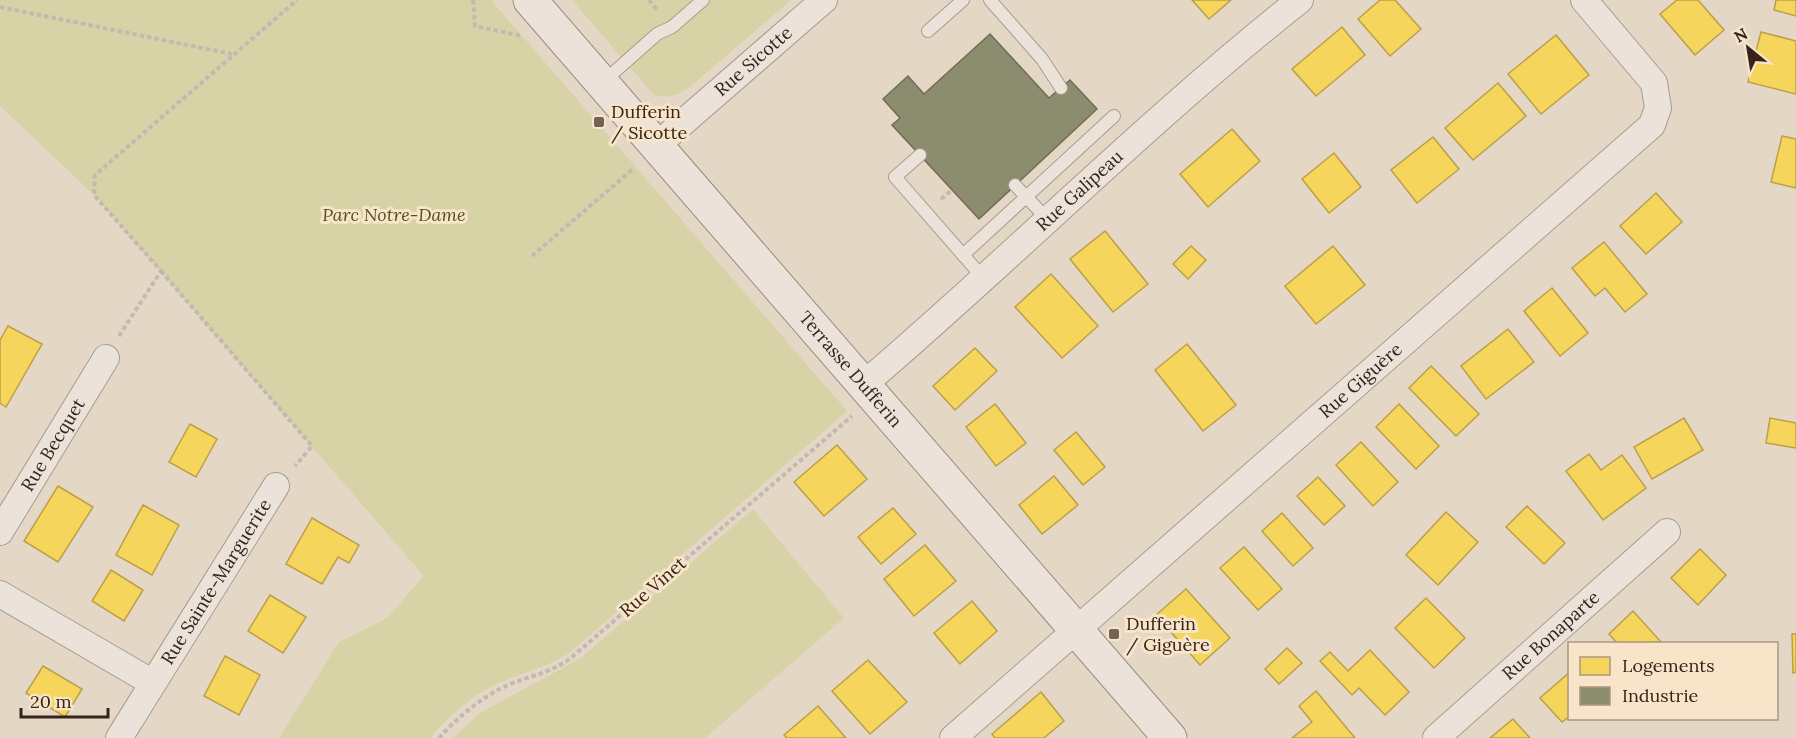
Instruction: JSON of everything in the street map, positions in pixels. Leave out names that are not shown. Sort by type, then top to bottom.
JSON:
[{"type":"street","name":"Terrasse Dufferin","points":[[530,0],[602,82],[646,155],[859,400],[1076,631],[1170,738]]},
{"type":"street","name":"Rue Sicotte","points":[[646,155],[824,0]]},
{"type":"street","name":"Rue Galipeau","points":[[859,400],[1192,89],[1300,0]]},
{"type":"street","name":"Rue Giguère","points":[[953,738],[1652,125],[1658,108],[1654,83],[1584,0]]},
{"type":"street","name":"Rue Becquet","points":[[0,532],[106,358]]},
{"type":"street","name":"Rue Sainte-Marguerite","points":[[119,738],[276,486]]},
{"type":"street","name":"Rue Bonaparte","points":[[1436,738],[1667,532]]},
{"type":"street","points":[[0,594],[153,683]]},
{"type":"lane","points":[[602,82],[657,34],[672,27],[703,0]]},
{"type":"lane","points":[[928,31],[963,0]]},
{"type":"lane","points":[[990,0],[1042,59],[1052,78],[1061,88]]},
{"type":"lane","points":[[963,255],[1114,116]]},
{"type":"lane","points":[[920,155],[895,177],[985,280]]},
{"type":"lane","points":[[1015,184],[1049,221]]},
{"type":"path","points":[[276,486],[312,446],[94,195],[95,175],[297,0]]},
{"type":"path","points":[[473,0],[475,26],[514,36],[525,36]]},
{"type":"path","points":[[649,0],[660,13]]},
{"type":"path","points":[[0,8],[233,55]]},
{"type":"path","points":[[532,256],[646,155]]},
{"type":"path","points":[[106,358],[161,271]]},
{"type":"path","name":"Rue Vinet","points":[[439,738],[463,714],[500,689],[554,670],[572,657],[859,400]]},
{"type":"green space","name":"Parc Notre-Dame","points":[[0,0],[491,0],[847,411],[568,654],[486,689],[456,711],[430,738],[279,738],[339,642],[387,618],[424,576],[94,195],[0,106]]},
{"type":"green space","points":[[572,0],[791,0],[691,86],[678,94],[664,97],[654,95]]},
{"type":"green space","points":[[753,509],[844,618],[705,738],[453,738],[480,713],[581,658]]},
{"type":"building: Logements","points":[[1192,0],[1231,0],[1209,19]]},
{"type":"building: Logements","points":[[1380,0],[1395,0],[1421,29],[1390,56],[1358,19]]},
{"type":"building: Logements","points":[[1677,0],[1698,0],[1724,30],[1695,55],[1660,14]]},
{"type":"building: Logements","points":[[1776,0],[1796,0],[1796,16],[1774,10]]},
{"type":"building: Logements","points":[[1342,27],[1365,55],[1316,96],[1292,69]]},
{"type":"building: Logements","points":[[1761,32],[1796,41],[1796,94],[1748,82]]},
{"type":"building: Logements","points":[[1556,35],[1589,75],[1541,114],[1508,74]]},
{"type":"building: Logements","points":[[1498,83],[1526,116],[1473,160],[1445,128]]},
{"type":"building: Logements","points":[[1232,129],[1260,161],[1208,207],[1180,174]]},
{"type":"building: Logements","points":[[1782,136],[1796,139],[1796,188],[1771,182]]},
{"type":"building: Logements","points":[[1433,137],[1459,169],[1417,203],[1391,170]]},
{"type":"building: Logements","points":[[1334,153],[1361,187],[1329,213],[1302,179]]},
{"type":"building: Logements","points":[[1656,193],[1682,222],[1646,254],[1620,226]]},
{"type":"building: Logements","points":[[1105,231],[1148,284],[1113,312],[1070,259]]},
{"type":"building: Logements","points":[[1604,242],[1647,294],[1625,312],[1605,288],[1595,296],[1572,268]]},
{"type":"building: Logements","points":[[1191,246],[1206,260],[1188,279],[1173,264]]},
{"type":"building: Logements","points":[[1333,246],[1365,285],[1316,324],[1285,286]]},
{"type":"building: Logements","points":[[1051,274],[1098,326],[1062,358],[1015,307]]},
{"type":"building: Logements","points":[[1552,288],[1588,333],[1560,356],[1524,311]]},
{"type":"building: Logements","points":[[8,326],[42,344],[6,407],[0,403],[0,340]]},
{"type":"building: Logements","points":[[1508,329],[1534,362],[1486,399],[1461,366]]},
{"type":"building: Logements","points":[[1187,344],[1236,405],[1203,431],[1155,370]]},
{"type":"building: Logements","points":[[975,348],[997,371],[955,410],[933,386]]},
{"type":"building: Logements","points":[[1431,366],[1479,414],[1456,436],[1409,388]]},
{"type":"building: Logements","points":[[995,404],[1026,443],[996,466],[966,427]]},
{"type":"building: Logements","points":[[1399,404],[1439,446],[1416,469],[1376,427]]},
{"type":"building: Logements","points":[[1684,418],[1703,450],[1652,479],[1634,447]]},
{"type":"building: Logements","points":[[1770,418],[1796,423],[1796,448],[1766,443]]},
{"type":"building: Logements","points":[[190,424],[217,439],[196,477],[169,462]]},
{"type":"building: Logements","points":[[1076,432],[1105,467],[1083,485],[1054,450]]},
{"type":"building: Logements","points":[[1361,442],[1398,482],[1373,506],[1336,465]]},
{"type":"building: Logements","points":[[837,445],[867,479],[824,516],[794,482]]},
{"type":"building: Logements","points":[[1589,454],[1601,470],[1622,455],[1646,488],[1603,520],[1566,471]]},
{"type":"building: Logements","points":[[1054,476],[1078,505],[1042,534],[1019,505]]},
{"type":"building: Logements","points":[[1318,477],[1345,506],[1324,525],[1297,496]]},
{"type":"building: Logements","points":[[58,486],[93,507],[58,562],[24,541]]},
{"type":"building: Logements","points":[[143,505],[179,525],[152,575],[116,555]]},
{"type":"building: Logements","points":[[1527,506],[1565,543],[1544,564],[1506,527]]},
{"type":"building: Logements","points":[[893,508],[916,534],[881,564],[858,537]]},
{"type":"building: Logements","points":[[1446,512],[1478,542],[1438,585],[1406,555]]},
{"type":"building: Logements","points":[[1282,513],[1313,548],[1293,566],[1262,531]]},
{"type":"building: Logements","points":[[312,518],[359,545],[349,563],[338,557],[322,584],[286,564]]},
{"type":"building: Logements","points":[[925,545],[956,581],[914,616],[884,579]]},
{"type":"building: Logements","points":[[1244,547],[1282,589],[1258,610],[1220,568]]},
{"type":"building: Logements","points":[[1700,549],[1726,575],[1698,605],[1671,578]]},
{"type":"building: Logements","points":[[111,570],[143,590],[124,621],[92,601]]},
{"type":"building: Logements","points":[[1186,589],[1230,638],[1200,665],[1156,615]]},
{"type":"building: Logements","points":[[270,595],[306,617],[283,653],[248,631]]},
{"type":"building: Logements","points":[[1426,598],[1465,638],[1434,668],[1395,628]]},
{"type":"building: Logements","points":[[972,601],[997,631],[960,664],[934,633]]},
{"type":"building: Logements","points":[[1633,611],[1661,642],[1616,642],[1609,634]]},
{"type":"building: Logements","points":[[1792,634],[1796,634],[1796,672],[1793,673]]},
{"type":"building: Logements","points":[[1287,648],[1302,663],[1279,684],[1265,669]]},
{"type":"building: Logements","points":[[1370,650],[1409,692],[1385,715],[1359,688],[1352,695],[1320,661],[1330,652],[1348,671]]},
{"type":"building: Logements","points":[[225,656],[260,675],[239,715],[204,696]]},
{"type":"building: Logements","points":[[868,660],[907,702],[870,734],[832,691]]},
{"type":"building: Logements","points":[[43,666],[82,689],[65,717],[26,693]]},
{"type":"building: Logements","points":[[1568,674],[1568,718],[1562,722],[1540,698]]},
{"type":"building: Logements","points":[[1316,691],[1355,738],[1292,738],[1312,722],[1299,706]]},
{"type":"building: Logements","points":[[1041,692],[1064,721],[1044,738],[995,738],[992,734]]},
{"type":"building: Logements","points":[[818,706],[846,738],[787,738],[784,735]]},
{"type":"building: Logements","points":[[1513,719],[1530,738],[1490,738]]},
{"type":"building: Industrie","points":[[990,34],[1049,98],[1070,80],[1097,109],[979,219],[892,125],[900,118],[883,99],[908,76],[924,94]]},
{"type":"place","name":"Dufferin / Sicotte","points":[[599,122]]},
{"type":"place","name":"Dufferin / Giguère","points":[[1114,634]]}]
